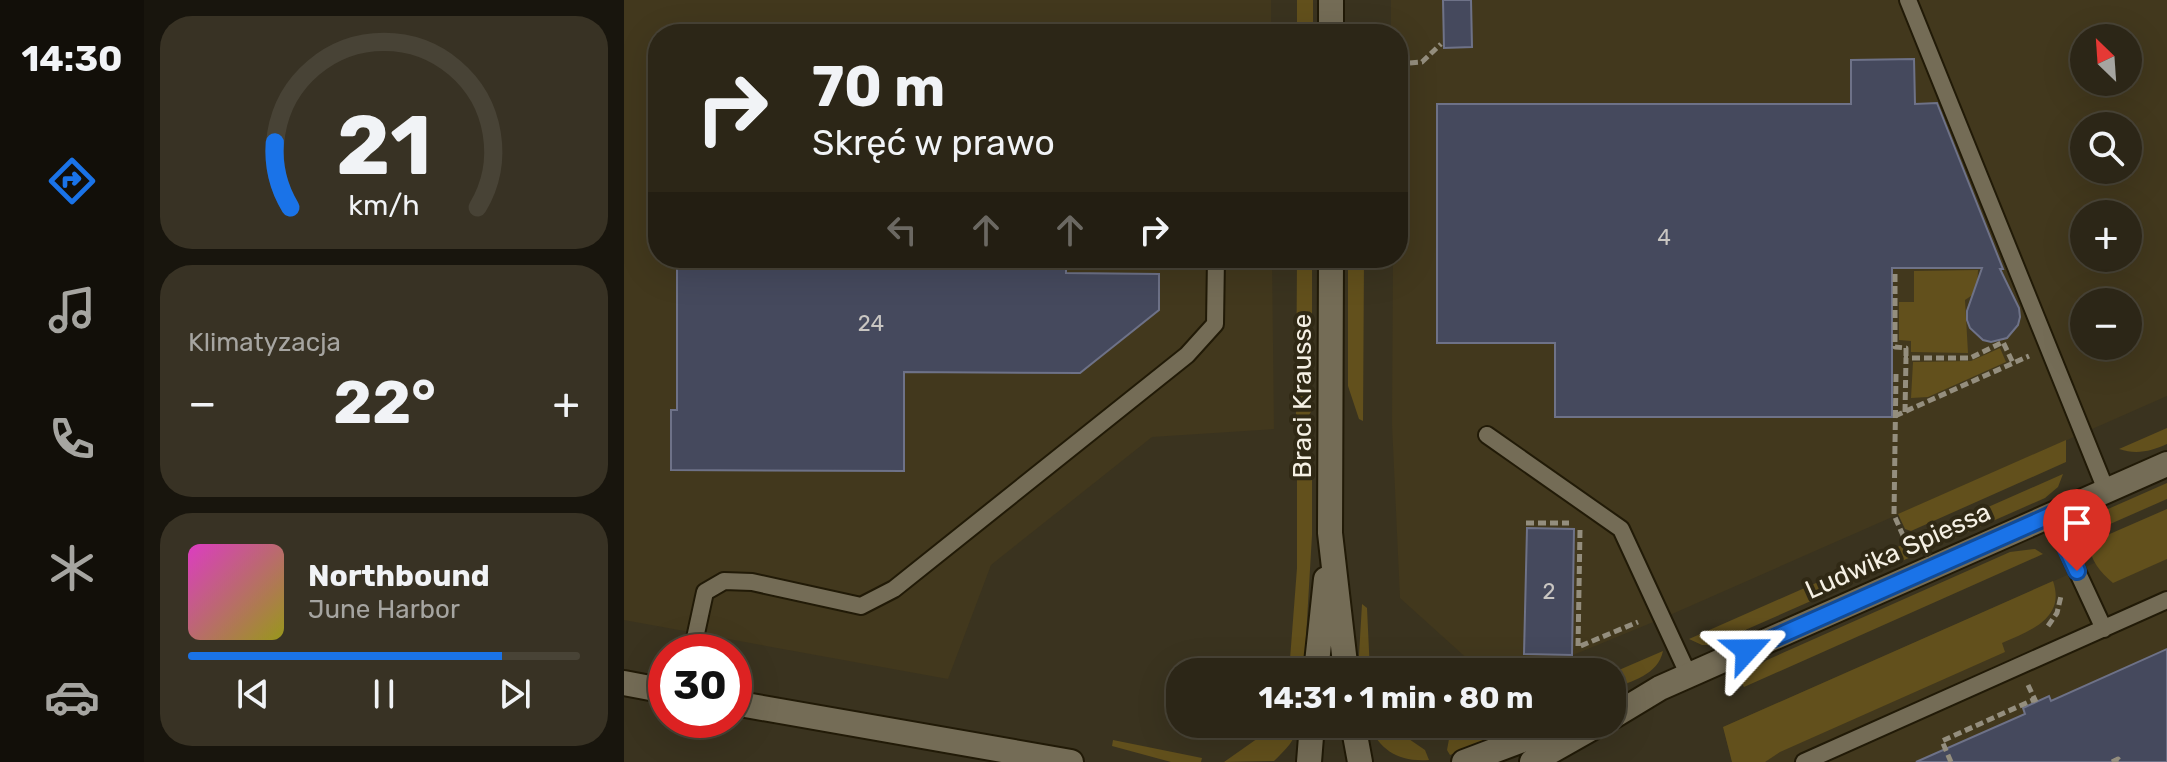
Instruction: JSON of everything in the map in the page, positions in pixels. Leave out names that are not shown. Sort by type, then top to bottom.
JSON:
[{"type":"street","points":[[1331,0],[1331,24]]},
{"type":"street","name":"Braci Krausse","points":[[1317,658],[1330,533],[1331,268]]},
{"type":"street","name":"Ludwika Spiessa","points":[[1626,709],[1660,688],[2167,464]]},
{"type":"street","name":"Braci Krausse","points":[[1330,533],[1344,658]]},
{"type":"street","points":[[624,683],[648,688]]},
{"type":"street","points":[[1626,701],[1660,688]]},
{"type":"street","points":[[752,706],[1071,762]]},
{"type":"street","points":[[1309,762],[1311,738]]},
{"type":"street","points":[[1356,738],[1360,762]]},
{"type":"street","points":[[1464,762],[1528,738]]},
{"type":"street","points":[[1532,762],[1574,738]]},
{"type":"street","points":[[989,748],[1030,762]]},
{"type":"lane","points":[[1908,0],[2106,490]]},
{"type":"lane","points":[[696,634],[705,592],[724,581],[752,582],[861,606],[894,589],[1187,355],[1215,324],[1216,268]]},
{"type":"lane","points":[[1487,435],[1621,529],[1689,676]]},
{"type":"lane","points":[[2051,515],[2104,629]]},
{"type":"lane","points":[[1804,762],[2167,600]]},
{"type":"path","points":[[1408,63],[1422,62],[1441,44]]},
{"type":"path","points":[[1895,274],[1895,347],[1906,348],[1905,412]]},
{"type":"path","points":[[1906,358],[1970,358],[2003,342],[2013,363]]},
{"type":"path","points":[[1895,416],[2033,354]]},
{"type":"path","points":[[1896,374],[1894,515],[1905,540]]},
{"type":"path","points":[[1526,523],[1580,523],[1578,647],[1660,612]]},
{"type":"path","points":[[2041,632],[2057,613],[2061,589]]},
{"type":"path","points":[[1951,762],[1942,741],[2035,699]]},
{"type":"path","points":[[2112,762],[2118,759],[2120,762]]},
{"type":"shaded area","points":[[624,0],[1271,0],[1271,24],[648,24],[648,268],[1272,268],[1274,429],[1152,437],[991,565],[948,679],[752,643],[752,634],[701,634],[624,620]]},
{"type":"shaded area","points":[[1297,0],[1313,0],[1313,24],[1297,24]]},
{"type":"shaded area","points":[[1391,0],[2167,0],[2167,396],[1566,658],[1466,658],[1400,598],[1392,424],[1393,268],[1408,268],[1408,24],[1391,24]]},
{"type":"shaded area","points":[[1297,268],[1312,268],[1312,410],[1305,422],[1298,425]]},
{"type":"shaded area","points":[[1348,268],[1364,268],[1363,421],[1359,419],[1348,386]]},
{"type":"shaded area","points":[[1978,270],[1977,292],[1965,300],[1968,353],[1911,352],[1911,341],[1899,340],[1899,302],[1914,302],[1914,271]]},
{"type":"shaded area","points":[[2000,348],[2006,362],[1928,397],[1911,398],[1913,362],[1971,361]]},
{"type":"shaded area","points":[[2167,428],[2167,444],[2144,451],[2119,449]]},
{"type":"shaded area","points":[[2066,440],[2066,462],[1911,531],[1905,529],[1898,514]]},
{"type":"shaded area","points":[[1297,457],[1308,462],[1312,479],[1305,658],[1290,658],[1297,568]]},
{"type":"shaded area","points":[[2063,474],[2058,487],[2045,498],[1711,645],[1689,639]]},
{"type":"shaded area","points":[[2167,483],[2167,499],[2092,532],[2108,509]]},
{"type":"shaded area","points":[[2167,509],[2167,559],[2113,583],[2096,565],[2089,543]]},
{"type":"shaded area","points":[[2167,531],[2167,762],[1732,762],[1723,727]]},
{"type":"shaded area","points":[[2035,549],[2043,554],[1744,687],[1740,680],[1767,660],[2010,552]]},
{"type":"shaded area","points":[[2053,581],[2056,594],[2050,614],[2033,628],[2002,643],[2005,652],[1780,752],[1765,762],[1732,762],[1723,727]]},
{"type":"shaded area","points":[[1362,604],[1367,608],[1369,658],[1359,658]]},
{"type":"shaded area","points":[[1663,651],[1656,666],[1626,684],[1626,667]]},
{"type":"shaded area","points":[[1258,738],[1294,738],[1274,761],[1224,762]]},
{"type":"shaded area","points":[[1377,738],[1407,738],[1425,750],[1429,760],[1400,757]]},
{"type":"shaded area","points":[[1492,738],[1450,755],[1447,750],[1449,739]]},
{"type":"shaded area","points":[[1113,740],[1202,758],[1201,762],[1171,762],[1112,746]]},
{"type":"building","points":[[1443,0],[1471,0],[1472,47],[1444,48]]},
{"type":"building","points":[[1914,59],[1915,104],[1937,103],[2020,317],[2018,325],[2007,338],[1991,342],[1983,340],[1970,328],[1967,320],[1967,311],[1982,268],[1892,268],[1892,417],[1555,417],[1555,343],[1437,343],[1437,104],[1851,104],[1851,60]]},
{"type":"building","points":[[677,268],[1066,268],[1066,273],[1159,274],[1159,310],[1080,373],[904,372],[904,471],[671,470],[671,410],[677,410]]},
{"type":"building","points":[[1527,528],[1574,529],[1572,655],[1524,654]]},
{"type":"building","points":[[2167,649],[2167,762],[1916,762],[2025,714],[2023,708],[2049,696],[2051,701]]},
{"type":"route","points":[[1747,650],[2051,515],[2077,571]]}]
